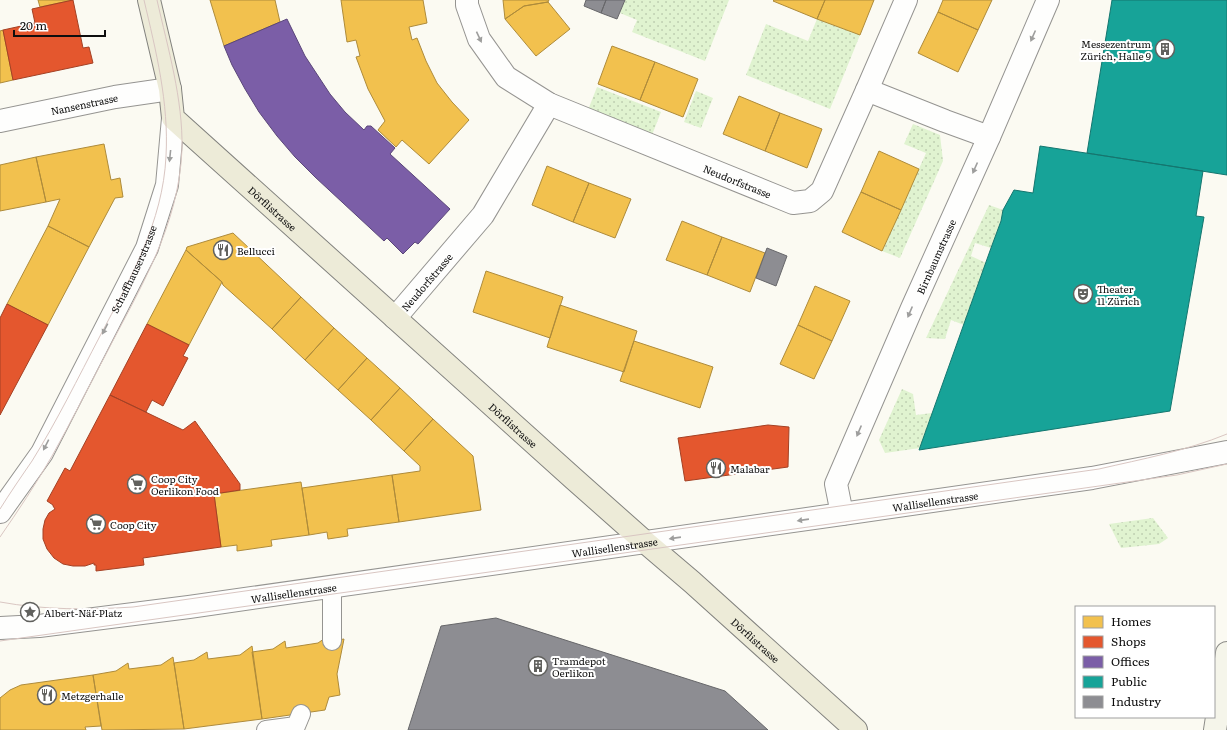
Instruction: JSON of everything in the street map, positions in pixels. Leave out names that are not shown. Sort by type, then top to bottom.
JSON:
[{"type":"main road","name":"Schaffhauserstrasse","points":[[149,0],[170,89],[173,118]]},
{"type":"main road","name":"Dörflistrasse","points":[[173,118],[856,730]]},
{"type":"main road","points":[[1215,730],[1227,653]]},
{"type":"street","name":"Neudorfstrasse","points":[[468,0],[467,5],[479,38],[506,77],[549,104],[793,203],[810,201],[822,191],[868,90],[906,0]]},
{"type":"street","name":"Birnbaumstrasse","points":[[842,514],[836,484],[1048,0]]},
{"type":"street","name":"Nansenstrasse","points":[[0,121],[115,97],[170,89]]},
{"type":"street","points":[[868,90],[989,137]]},
{"type":"street","name":"Neudorfstrasse","points":[[396,318],[483,214],[549,104]]},
{"type":"street","name":"Schaffhauserstrasse","points":[[0,512],[42,453],[147,248],[167,185],[173,118]]},
{"type":"street","name":"Wallisellenstrasse","points":[[0,628],[39,626],[189,607],[842,514],[1092,478],[1227,452]]},
{"type":"lane","points":[[332,586],[332,641]]},
{"type":"lane","points":[[266,730],[296,726],[301,714]]},
{"type":"green space","points":[[625,0],[729,0],[705,61],[632,32],[637,20],[620,13]]},
{"type":"green space","points":[[817,19],[860,35],[830,109],[746,75],[766,24],[808,41]]},
{"type":"green space","points":[[597,87],[661,112],[652,135],[588,110]]},
{"type":"green space","points":[[696,91],[713,98],[701,128],[684,122]]},
{"type":"green space","points":[[913,124],[940,135],[943,161],[900,258],[882,251],[926,153],[904,144]]},
{"type":"green space","points":[[989,205],[1003,210],[1001,221],[991,248],[975,243],[971,256],[986,263],[964,325],[951,320],[945,339],[926,338]]},
{"type":"green space","points":[[902,389],[913,394],[916,415],[932,413],[920,448],[885,453],[879,440]]},
{"type":"green space","points":[[1153,518],[1168,538],[1159,544],[1121,548],[1109,524]]},
{"type":"building: Homes","points":[[38,0],[73,0],[40,7]]},
{"type":"building: Homes","points":[[210,0],[275,0],[280,22],[224,46]]},
{"type":"building: Homes","points":[[341,0],[423,0],[427,23],[409,27],[412,40],[417,38],[437,83],[469,120],[429,164],[402,140],[396,147],[378,130],[385,121],[368,89],[356,57],[360,56],[356,40],[347,42]]},
{"type":"building: Homes","points":[[503,0],[549,0],[548,2],[524,6],[505,19]]},
{"type":"building: Homes","points":[[825,0],[817,19],[773,1]]},
{"type":"building: Homes","points":[[825,0],[874,0],[860,35],[817,19]]},
{"type":"building: Homes","points":[[943,0],[992,0],[978,30],[938,12]]},
{"type":"building: Homes","points":[[548,2],[570,29],[536,56],[505,19],[524,6]]},
{"type":"building: Homes","points":[[938,12],[978,30],[958,72],[918,53]]},
{"type":"building: Homes","points":[[3,30],[13,80],[0,83],[0,31]]},
{"type":"building: Homes","points":[[612,46],[655,62],[640,100],[598,84]]},
{"type":"building: Homes","points":[[655,62],[698,79],[683,117],[640,100]]},
{"type":"building: Homes","points":[[739,96],[780,113],[765,151],[723,134]]},
{"type":"building: Homes","points":[[780,113],[822,129],[807,168],[765,151]]},
{"type":"building: Homes","points":[[104,144],[111,180],[120,178],[123,197],[115,198],[89,247],[48,226],[60,199],[46,202],[36,157]]},
{"type":"building: Homes","points":[[879,151],[919,169],[901,210],[861,192]]},
{"type":"building: Homes","points":[[36,157],[46,202],[0,211],[0,165]]},
{"type":"building: Homes","points":[[547,166],[589,183],[573,222],[532,205]]},
{"type":"building: Homes","points":[[589,183],[631,199],[615,238],[573,222]]},
{"type":"building: Homes","points":[[861,192],[901,210],[882,251],[842,232]]},
{"type":"building: Homes","points":[[682,221],[722,237],[707,275],[666,260]]},
{"type":"building: Homes","points":[[48,226],[89,247],[48,325],[7,304]]},
{"type":"building: Homes","points":[[233,233],[301,297],[272,329],[186,250],[187,247]]},
{"type":"building: Homes","points":[[722,237],[765,253],[750,292],[707,275]]},
{"type":"building: Homes","points":[[186,250],[222,282],[189,345],[147,324]]},
{"type":"building: Homes","points":[[486,271],[563,297],[550,338],[473,312]]},
{"type":"building: Homes","points":[[815,286],[850,301],[832,341],[798,325]]},
{"type":"building: Homes","points":[[301,297],[334,328],[305,360],[272,329]]},
{"type":"building: Homes","points":[[560,305],[637,331],[624,372],[547,347]]},
{"type":"building: Homes","points":[[798,325],[832,341],[814,379],[780,364]]},
{"type":"building: Homes","points":[[334,328],[367,358],[338,390],[305,360]]},
{"type":"building: Homes","points":[[634,341],[713,367],[700,408],[620,381]]},
{"type":"building: Homes","points":[[367,358],[400,388],[371,420],[338,390]]},
{"type":"building: Homes","points":[[400,388],[433,419],[404,451],[371,420]]},
{"type":"building: Homes","points":[[433,419],[473,456],[481,510],[399,522],[392,475],[420,471],[420,466],[404,451]]},
{"type":"building: Homes","points":[[392,475],[399,522],[347,529],[348,536],[328,539],[327,532],[309,535],[302,488]]},
{"type":"building: Homes","points":[[301,482],[309,535],[271,540],[272,546],[237,551],[237,545],[221,547],[214,494]]},
{"type":"building: Homes","points":[[331,634],[332,641],[344,639],[337,674],[340,695],[329,697],[325,710],[262,719],[252,652],[273,649],[285,641],[286,648],[318,643]]},
{"type":"building: Homes","points":[[252,646],[262,719],[184,729],[174,663],[194,660],[207,652],[208,659],[240,655]]},
{"type":"building: Homes","points":[[173,657],[184,729],[102,730],[93,675],[116,671],[128,663],[129,669],[161,665]]},
{"type":"building: Homes","points":[[93,675],[101,726],[85,727],[86,730],[0,730],[0,698],[10,690],[21,685]]},
{"type":"building: Shops","points":[[73,0],[83,48],[89,47],[93,63],[13,80],[3,30],[35,23],[32,9]]},
{"type":"building: Shops","points":[[7,304],[48,325],[0,415],[0,318]]},
{"type":"building: Shops","points":[[147,324],[189,345],[183,356],[188,358],[163,406],[152,400],[146,412],[110,395]]},
{"type":"building: Shops","points":[[110,395],[183,430],[195,421],[240,484],[240,490],[214,494],[221,547],[143,558],[144,565],[96,571],[96,565],[94,565],[94,563],[85,566],[63,564],[54,558],[47,549],[43,539],[43,529],[45,520],[49,513],[55,509],[53,505],[47,501],[65,468],[70,471]]},
{"type":"building: Shops","points":[[768,425],[789,427],[788,467],[685,481],[678,438]]},
{"type":"building: Offices","points":[[287,19],[305,56],[330,94],[345,112],[364,130],[367,126],[371,126],[395,148],[390,154],[450,209],[418,244],[415,242],[403,254],[387,238],[384,241],[295,157],[259,112],[232,65],[224,46]]},
{"type":"building: Public","name":"Messezentrum Zürich, Halle 9","points":[[1112,0],[1227,0],[1227,175],[1087,153]]},
{"type":"building: Public","name":"Theater 11 Zürich","points":[[1040,146],[1203,171],[1196,216],[1204,217],[1170,411],[919,450],[1001,221],[1003,210],[1014,190],[1033,193]]},
{"type":"building: Industry","points":[[586,0],[606,0],[601,13],[584,6]]},
{"type":"building: Industry","points":[[606,0],[625,0],[617,19],[601,13]]},
{"type":"building: Industry","points":[[767,248],[787,256],[776,286],[756,278]]},
{"type":"building: Industry","name":"Tramdepot Oerlikon","points":[[496,618],[725,691],[768,730],[408,730],[441,626]]},
{"type":"tram line","points":[[0,509],[32,461],[50,430],[123,293],[152,227],[159,204],[164,180],[166,156],[166,116],[161,77],[144,0]]},
{"type":"tram line","points":[[0,537],[40,477],[73,418],[156,256],[174,204],[179,177],[182,149],[182,130],[174,74],[157,0]]},
{"type":"tram line","points":[[0,602],[33,607],[66,609],[133,607],[1099,469],[1180,450],[1227,434]]},
{"type":"tram line","points":[[0,641],[1177,475],[1227,464]]},
{"type":"place","name":"Messezentrum Zürich, Halle 9","points":[[1165,49]]},
{"type":"place","name":"Bellucci","points":[[223,250]]},
{"type":"place","name":"Theater 11 Zürich","points":[[1083,294]]},
{"type":"place","name":"Malabar","points":[[716,468]]},
{"type":"place","name":"Coop City Oerlikon Food","points":[[137,484]]},
{"type":"place","name":"Coop City","points":[[96,524]]},
{"type":"place","name":"Albert-Näf-Platz","points":[[30,612]]},
{"type":"place","name":"Tramdepot Oerlikon","points":[[538,666]]},
{"type":"place","name":"Metzgerhalle","points":[[47,695]]}]
